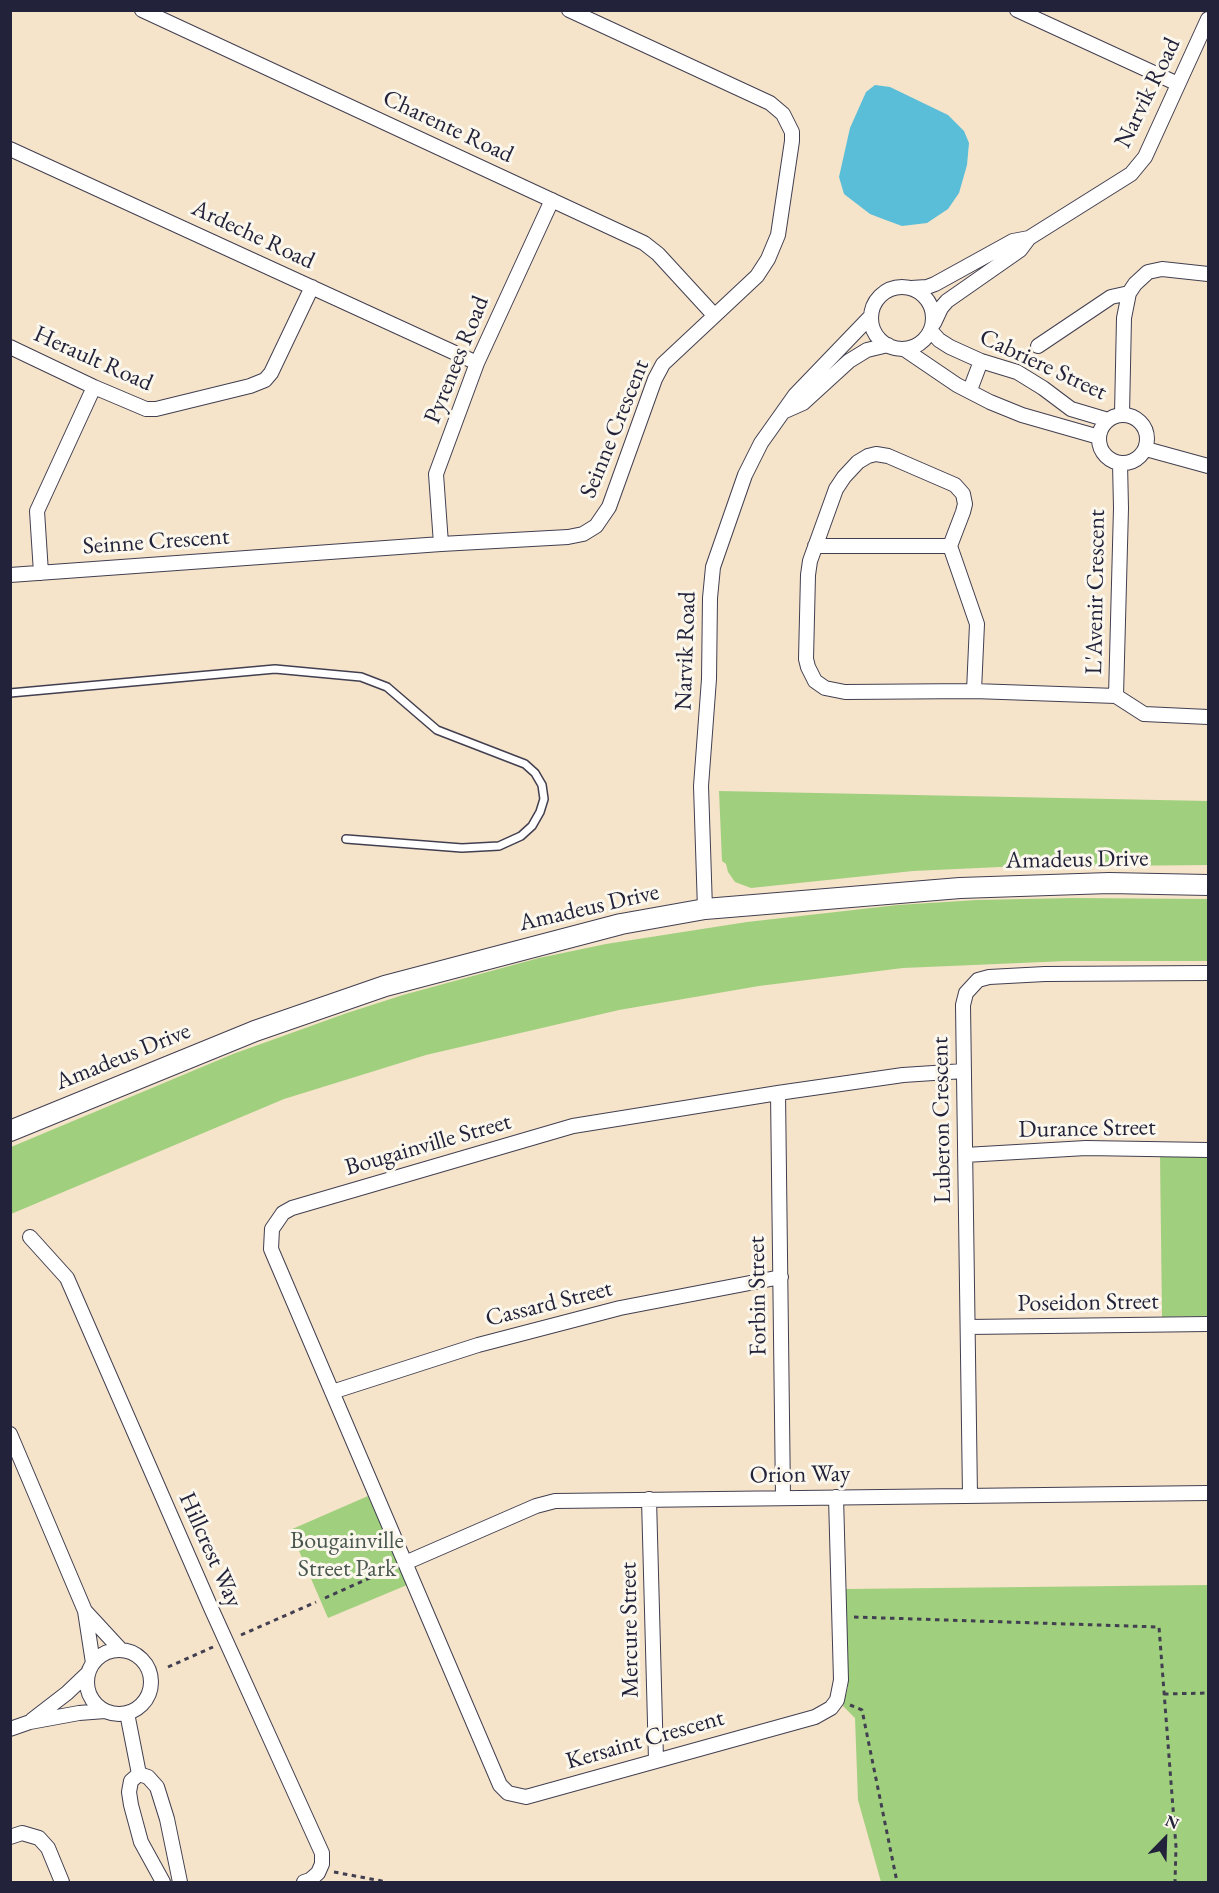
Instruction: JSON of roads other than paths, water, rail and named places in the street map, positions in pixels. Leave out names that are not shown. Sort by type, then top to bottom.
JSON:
[{"type":"street","name":"Charente Road","points":[[142,10],[636,239],[652,248],[714,315]]},
{"type":"street","name":"Seinne Crescent","points":[[10,575],[441,544],[576,537],[596,526],[609,507],[658,372],[673,353],[757,276],[768,260],[775,244],[792,141],[789,123],[770,103],[569,10]]},
{"type":"street","points":[[1017,10],[1178,84]]},
{"type":"street","name":"Narvik Road","points":[[911,288],[935,284],[1013,241],[1029,238],[1115,185],[1136,169],[1145,157],[1209,19]]},
{"type":"street","name":"Ardeche Road","points":[[10,149],[477,363]]},
{"type":"street","name":"Pyrenees Road","points":[[441,544],[436,474],[477,363],[552,200]]},
{"type":"street","name":"Narvik Road","points":[[932,327],[946,301],[1020,250],[1029,238]]},
{"type":"street","points":[[1122,414],[1124,318],[1129,293],[1142,276],[1154,270],[1172,269],[1209,274]]},
{"type":"street","name":"Herault Road","points":[[10,347],[94,387],[153,410],[261,382],[271,373],[312,287]]},
{"type":"street","points":[[896,287],[911,288],[920,292],[930,303],[933,314],[932,327],[920,344],[904,349],[888,345],[876,335],[871,316],[876,301],[886,291],[896,287]]},
{"type":"street","points":[[1038,346],[1111,297],[1129,293]]},
{"type":"street","name":"Narvik Road","points":[[705,909],[700,786],[709,679],[710,598],[713,567],[745,475],[760,443],[795,395],[871,316]]},
{"type":"street","name":"Cabriere Street","points":[[932,327],[939,340],[950,347],[981,361],[1017,372],[1077,411],[1108,420]]},
{"type":"street","name":"Narvik Road","points":[[785,411],[803,403],[849,361],[867,350],[888,345]]},
{"type":"street","name":"Cabriere Street","points":[[904,349],[957,385],[990,402],[1022,415],[1099,436]]},
{"type":"street","points":[[970,390],[981,361]]},
{"type":"street","points":[[41,573],[37,511],[94,387]]},
{"type":"street","points":[[1122,414],[1130,415],[1143,424],[1148,437],[1146,449],[1135,460],[1120,463],[1106,455],[1101,449],[1099,436],[1108,420],[1122,414]]},
{"type":"street","points":[[1146,449],[1209,466]]},
{"type":"street","points":[[974,691],[976,624],[951,546],[964,504],[963,494],[958,487],[888,456],[876,454],[868,456],[858,462],[839,484],[815,546],[808,575],[807,659],[815,681],[825,688],[845,692],[974,691],[1116,696]]},
{"type":"street","name":"L'Avenir Crescent","points":[[1120,463],[1116,696],[1144,714],[1208,717]]},
{"type":"street","points":[[815,546],[951,546]]},
{"type":"street","points":[[1208,717],[1209,706]]},
{"type":"street","name":"Amadeus Drive","points":[[10,1131],[255,1031],[385,986],[621,924],[705,909],[1012,885],[1109,883],[1209,885]]},
{"type":"street","name":"Luberon Crescent","points":[[970,1496],[964,1071],[964,999],[969,988],[984,978],[1045,974],[1209,973]]},
{"type":"street","name":"Bougainville Street","points":[[405,1563],[272,1249],[272,1229],[283,1213],[291,1208],[573,1126],[778,1093],[903,1076],[964,1071]]},
{"type":"street","name":"Forbin Street","points":[[778,1093],[783,1498]]},
{"type":"street","name":"Durance Street","points":[[965,1155],[1086,1148],[1209,1150]]},
{"type":"street","name":"Hillcrest Way","points":[[30,1237],[67,1278],[211,1608],[322,1853],[320,1870],[314,1877],[303,1882]]},
{"type":"street","name":"Cassard Street","points":[[332,1392],[478,1345],[620,1308],[780,1276]]},
{"type":"street","name":"Poseidon Street","points":[[968,1327],[1209,1324]]},
{"type":"street","points":[[10,1434],[85,1611],[90,1668],[87,1683],[88,1693],[93,1702],[111,1713],[127,1713],[140,1707],[147,1698],[151,1688],[151,1677],[147,1667],[131,1653],[121,1650],[110,1652],[100,1656],[90,1668],[67,1693],[30,1722]]},
{"type":"street","name":"Orion Way","points":[[405,1563],[548,1502],[1209,1493]]},
{"type":"street","name":"Kersaint Crescent","points":[[405,1563],[500,1785],[508,1793],[526,1797],[815,1717],[831,1708],[837,1700],[841,1680],[836,1497]]},
{"type":"street","name":"Mercure Street","points":[[649,1499],[656,1760]]},
{"type":"street","points":[[85,1611],[121,1650]]},
{"type":"street","points":[[10,1729],[30,1722],[105,1711]]},
{"type":"street","points":[[127,1713],[139,1773]]},
{"type":"street","points":[[139,1773],[131,1781],[129,1792],[131,1805],[141,1842],[163,1882]]},
{"type":"street","points":[[139,1773],[148,1777],[157,1787],[167,1819],[180,1882]]},
{"type":"street","points":[[10,1837],[22,1833],[39,1838],[48,1848],[62,1882]]},
{"type":"lane","points":[[10,693],[275,669],[361,677],[387,687],[437,730],[525,764],[535,773],[542,785],[544,798],[540,812],[532,826],[521,836],[499,846],[462,848],[346,839]]},
{"type":"water","points":[[875,85],[890,87],[948,115],[964,131],[969,143],[967,165],[959,193],[948,209],[927,223],[902,226],[870,214],[844,194],[839,177],[850,128],[866,92]]},
{"type":"park label","name":"Bougainville Street Park","points":[[347,1555]]}]
